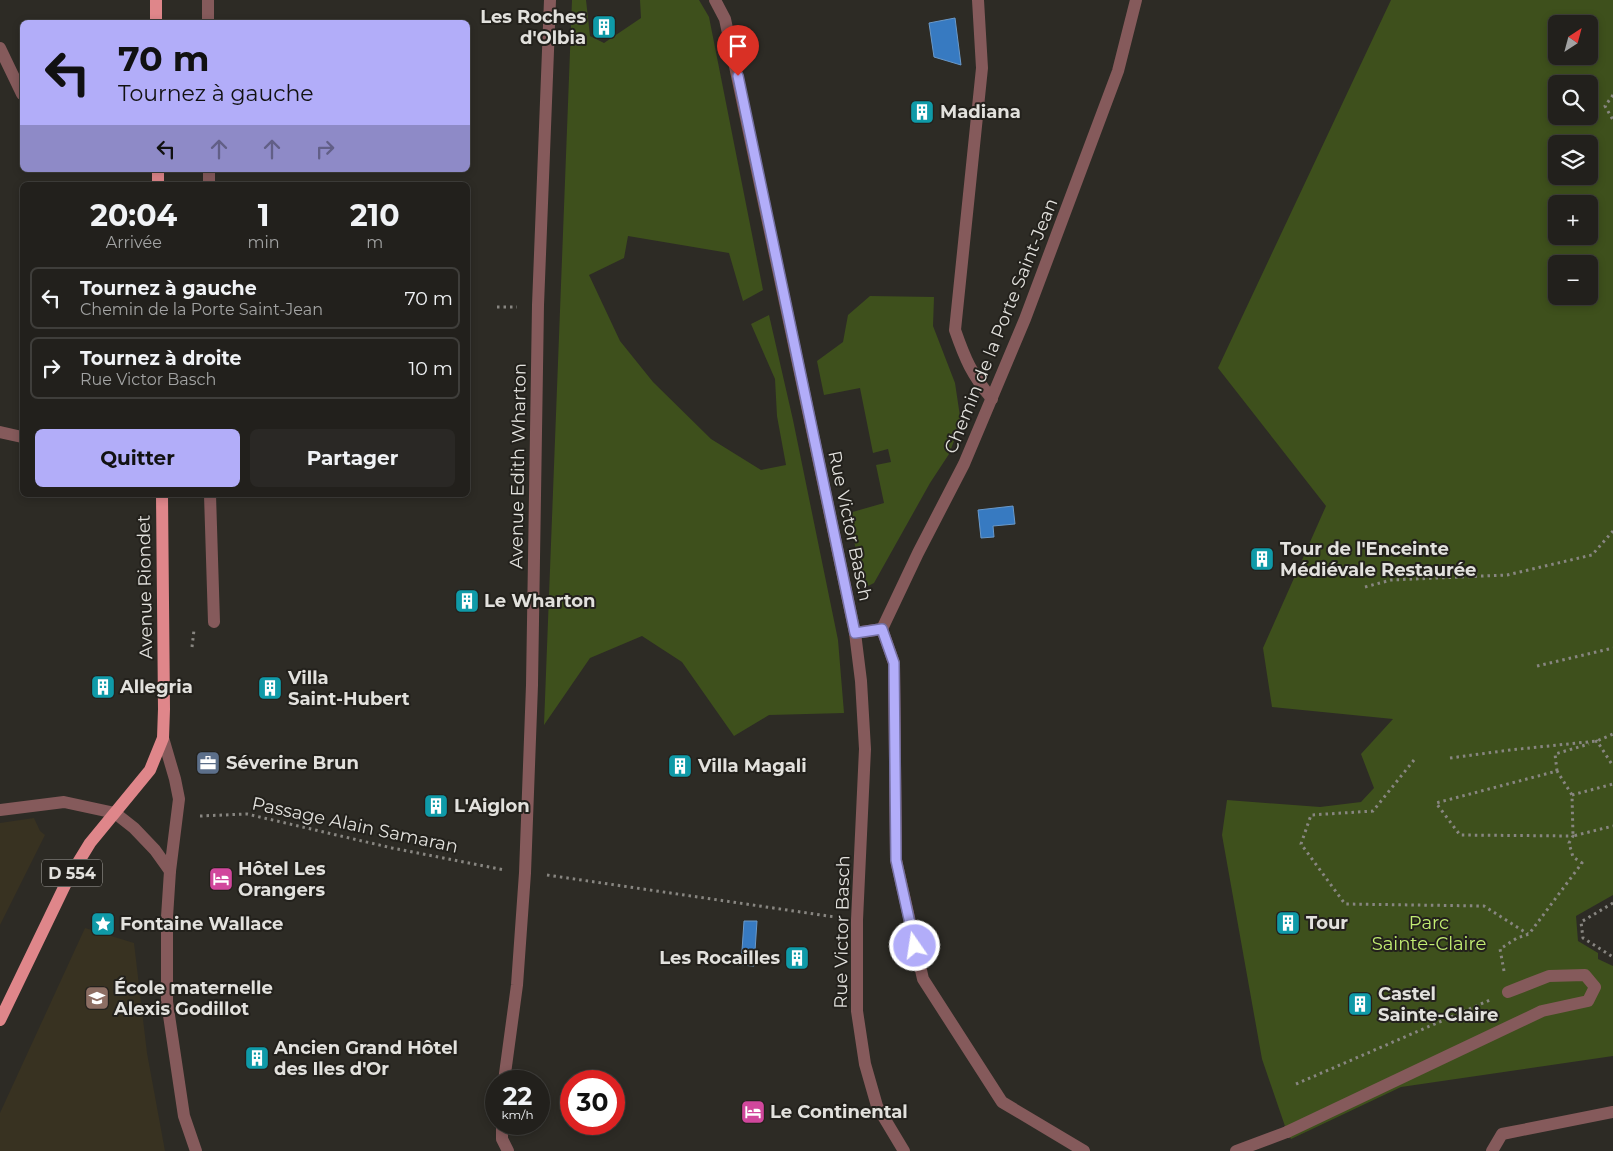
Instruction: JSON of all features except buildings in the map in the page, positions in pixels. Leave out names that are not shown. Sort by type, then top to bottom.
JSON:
[{"type":"main road","points":[[156,0],[156,20]]},
{"type":"main road","name":"Avenue Riondet","points":[[162,497],[163,738]]},
{"type":"main road","name":"D 554","points":[[0,1020],[68,879],[90,843],[150,770],[163,738]]},
{"type":"street","points":[[208,0],[208,20]]},
{"type":"street","name":"Avenue Edith Wharton","points":[[505,1070],[517,985],[525,873],[532,685],[538,305],[550,0]]},
{"type":"street","name":"Rue Victor Basch","points":[[715,0],[725,19],[855,633],[861,681],[865,748],[857,920],[857,1010],[865,1064],[877,1106],[904,1151]]},
{"type":"street","points":[[978,0],[982,68],[955,330],[965,359],[979,383],[992,399]]},
{"type":"street","name":"Chemin de la Porte Saint-Jean","points":[[882,629],[918,553],[964,464],[1025,319],[1118,71],[1136,0]]},
{"type":"street","points":[[0,48],[20,90]]},
{"type":"street","points":[[0,432],[20,437]]},
{"type":"street","points":[[210,497],[214,622]]},
{"type":"street","points":[[855,633],[882,629],[894,663],[896,860],[922,980],[1002,1102],[1084,1151]]},
{"type":"street","points":[[163,738],[179,800],[170,871],[167,917],[167,1002],[184,1116],[196,1151]]},
{"type":"street","points":[[0,810],[64,802],[115,813],[134,828],[155,850],[170,871]]},
{"type":"street","points":[[1236,1151],[1288,1132],[1542,1012],[1588,1001],[1596,987],[1585,975],[1549,976],[1508,992]]},
{"type":"street","points":[[1492,1151],[1502,1134],[1613,1112]]},
{"type":"street","points":[[502,1135],[508,1151]]},
{"type":"path","points":[[1613,95],[1606,106],[1613,120]]},
{"type":"path","points":[[497,307],[517,307]]},
{"type":"path","points":[[1365,587],[1391,580],[1507,575],[1592,555],[1613,531]]},
{"type":"path","points":[[1537,666],[1613,648]]},
{"type":"path","points":[[1296,1084],[1508,992],[1500,949],[1517,938],[1529,934],[1582,863],[1573,857],[1569,844],[1572,836],[1572,794],[1557,771],[1555,754],[1613,734]]},
{"type":"path","points":[[1450,758],[1597,741]]},
{"type":"path","points":[[1597,741],[1613,766]]},
{"type":"path","points":[[1414,760],[1373,811],[1311,816],[1301,844],[1345,904],[1484,906],[1529,934]]},
{"type":"path","points":[[1557,771],[1436,804],[1460,835],[1572,836],[1613,826]]},
{"type":"path","points":[[1572,794],[1613,784]]},
{"type":"path","points":[[486,812],[495,812]]},
{"type":"path","name":"Passage Alain Samaran","points":[[195,816],[248,814],[392,848],[505,870]]},
{"type":"path","points":[[539,874],[857,920]]},
{"type":"path","points":[[1613,903],[1581,922],[1583,938],[1613,957]]},
{"type":"shaded area","points":[[34,818],[40,831],[45,835],[0,925],[0,823]]},
{"type":"shaded area","name":"École maternelle Alexis Godillot","points":[[85,928],[134,943],[147,1053],[165,1151],[0,1151],[0,1113]]},
{"type":"green space","points":[[572,0],[586,0],[590,36],[604,43],[641,18],[640,0],[699,0],[709,17],[763,290],[743,301],[729,253],[628,236],[624,258],[589,275],[620,341],[653,382],[711,439],[761,470],[786,465],[777,416],[775,379],[751,324],[769,315],[793,420],[838,640],[844,713],[769,715],[734,736],[682,662],[642,636],[590,658],[544,725]]},
{"type":"green space","name":"Parc Sainte-Claire","points":[[1391,0],[1613,0],[1613,895],[1576,916],[1578,941],[1598,953],[1598,959],[1613,966],[1613,1056],[1401,1087],[1291,1139],[1262,1059],[1222,835],[1227,800],[1320,807],[1361,802],[1374,788],[1361,754],[1393,719],[1272,707],[1263,648],[1326,506],[1218,368]]},
{"type":"green space","points":[[870,296],[934,297],[933,326],[955,383],[961,423],[949,454],[930,483],[874,583],[866,587],[862,583],[849,513],[884,503],[876,465],[891,462],[888,449],[873,453],[860,388],[824,395],[817,361],[843,342],[848,315]]},
{"type":"water","points":[[955,18],[961,65],[934,57],[929,23]]},
{"type":"water","points":[[1013,506],[1015,524],[993,526],[994,537],[981,538],[978,510]]},
{"type":"water","points":[[744,921],[757,921],[754,966],[741,965]]},
{"type":"place","name":"Les Roches d'Olbia","points":[[604,27]]},
{"type":"place","name":"Madiana","points":[[922,112]]},
{"type":"place","name":"Tour de l'Enceinte Médiévale Restaurée","points":[[1262,559]]},
{"type":"place","name":"Le Wharton","points":[[467,601]]},
{"type":"place","name":"Allegria","points":[[103,687]]},
{"type":"place","name":"Villa Saint-Hubert","points":[[270,688]]},
{"type":"place","name":"Séverine Brun","points":[[208,763]]},
{"type":"place","name":"Villa Magali","points":[[680,766]]},
{"type":"place","name":"L'Aiglon","points":[[436,806]]},
{"type":"place","name":"Hôtel Les Orangers","points":[[221,879]]},
{"type":"place","name":"Tour","points":[[1288,923]]},
{"type":"place","name":"Fontaine Wallace","points":[[103,924]]},
{"type":"place","name":"Les Rocailles","points":[[797,958]]},
{"type":"place","name":"École maternelle Alexis Godillot","points":[[97,998]]},
{"type":"place","name":"Castel Sainte-Claire","points":[[1360,1004]]},
{"type":"place","name":"Ancien Grand Hôtel des Iles d'Or","points":[[257,1058]]},
{"type":"place","name":"Le Continental","points":[[753,1112]]},
{"type":"route","points":[[738,76],[855,633],[882,629],[894,663],[896,860],[915,946]]}]
